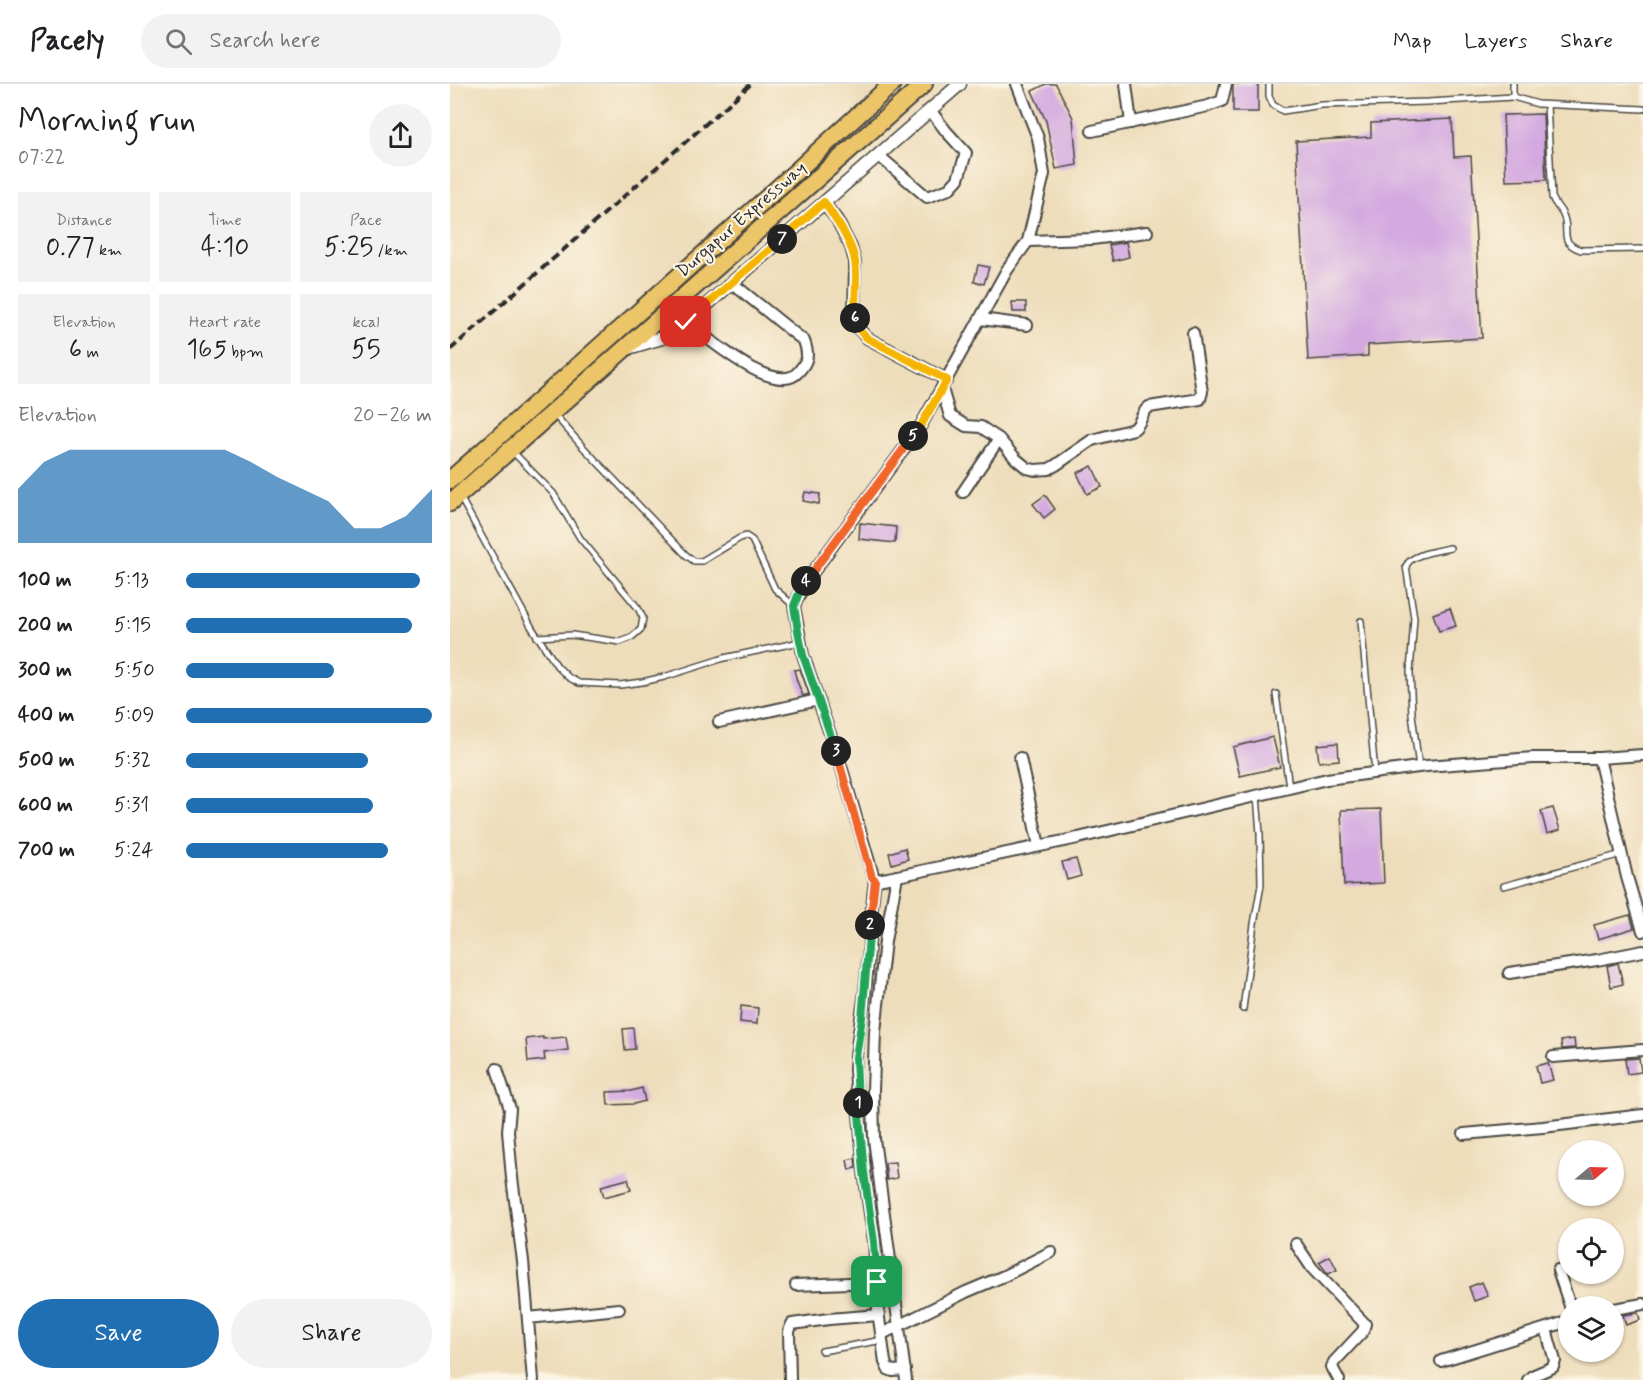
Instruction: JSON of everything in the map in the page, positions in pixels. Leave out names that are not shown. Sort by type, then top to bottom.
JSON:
[{"type":"highway","name":"Durgapur Expressway","points":[[450,480],[892,84]]},
{"type":"highway","name":"Durgapur Expressway","points":[[454,499],[924,84]]},
{"type":"street","points":[[623,350],[672,335],[960,84]]},
{"type":"street","points":[[1017,84],[1038,138],[1044,174],[1028,241],[1007,270],[920,427],[805,583],[794,606],[803,655],[841,766],[872,877],[885,879],[1039,846],[1327,779],[1419,767],[1533,758],[1643,755]]},
{"type":"street","points":[[1126,84],[1131,123]]},
{"type":"street","points":[[1092,131],[1215,104],[1222,101],[1226,84]]},
{"type":"street","points":[[878,155],[927,197],[949,189],[958,179],[966,153],[930,110]]},
{"type":"street","points":[[824,202],[837,220],[851,247],[855,262],[854,317],[856,327],[867,338],[944,385],[950,416],[966,426],[981,427],[999,439],[1026,468],[1049,469],[1092,440],[1134,429],[1139,424],[1144,411],[1149,407],[1200,399],[1202,392],[1193,333]]},
{"type":"street","points":[[1028,241],[1092,239],[1147,232]]},
{"type":"street","points":[[686,322],[752,368],[775,378],[786,379],[796,375],[806,363],[808,351],[804,341],[732,283]]},
{"type":"street","points":[[981,319],[1027,325]]},
{"type":"street","points":[[963,492],[999,439]]},
{"type":"street","points":[[719,722],[818,700]]},
{"type":"street","points":[[1020,758],[1039,846]]},
{"type":"street","points":[[1599,758],[1643,931]]},
{"type":"street","points":[[885,879],[885,941],[875,1032],[874,1139],[905,1375],[888,1369],[882,1337],[855,1070],[868,969],[872,903],[885,879]]},
{"type":"street","points":[[1509,973],[1643,951]]},
{"type":"street","points":[[1553,1057],[1643,1050]]},
{"type":"street","points":[[497,1070],[510,1109],[509,1143],[533,1380]]},
{"type":"street","points":[[1464,1134],[1643,1115]]},
{"type":"street","points":[[1296,1244],[1312,1268],[1365,1324],[1363,1331],[1334,1362],[1332,1367],[1339,1380]]},
{"type":"street","points":[[882,1337],[966,1292],[1051,1252]]},
{"type":"street","points":[[796,1285],[877,1282]]},
{"type":"street","points":[[1624,1307],[1643,1304]]},
{"type":"street","points":[[528,1318],[619,1309]]},
{"type":"street","points":[[790,1380],[789,1331],[792,1324],[879,1315]]},
{"type":"street","points":[[1441,1361],[1558,1325]]},
{"type":"street","points":[[1528,1380],[1555,1364],[1546,1329]]},
{"type":"lane","points":[[1269,84],[1269,96],[1273,105],[1283,111],[1322,105],[1513,97],[1547,105],[1643,109]]},
{"type":"lane","points":[[1512,84],[1513,97]]},
{"type":"lane","points":[[1547,105],[1552,197],[1556,207],[1562,213],[1567,239],[1572,247],[1581,250],[1643,249]]},
{"type":"lane","points":[[552,412],[686,555],[694,561],[702,561],[746,536],[752,540],[775,589],[794,606]]},
{"type":"lane","points":[[510,450],[553,494],[580,538],[638,608],[643,618],[641,630],[632,638],[620,642],[572,635],[537,637]]},
{"type":"lane","points":[[454,499],[537,637],[557,666],[568,677],[579,683],[620,685],[664,677],[724,658],[800,642]]},
{"type":"lane","points":[[1419,767],[1410,672],[1414,618],[1406,567],[1408,561],[1416,557],[1450,548]]},
{"type":"lane","points":[[1361,621],[1375,773]]},
{"type":"lane","points":[[1276,694],[1289,787]]},
{"type":"lane","points":[[1243,1009],[1261,885],[1257,795]]},
{"type":"lane","points":[[1504,886],[1622,854]]},
{"type":"lane","points":[[822,1351],[882,1337]]},
{"type":"building","points":[[1046,84],[1056,84],[1073,118],[1077,165],[1056,169],[1046,121],[1032,91]]},
{"type":"building","points":[[1233,84],[1258,84],[1258,112],[1233,112]]},
{"type":"building","points":[[1543,114],[1546,180],[1506,181],[1503,115]]},
{"type":"building","points":[[1452,119],[1454,157],[1471,156],[1482,338],[1368,345],[1368,356],[1308,360],[1296,141],[1371,137],[1371,123]]},
{"type":"building","points":[[1126,242],[1129,257],[1113,261],[1109,245]]},
{"type":"building","points":[[978,265],[989,267],[984,284],[974,282]]},
{"type":"building","points":[[1012,302],[1026,302],[1026,312],[1013,312]]},
{"type":"building","points":[[1092,466],[1102,487],[1087,494],[1077,473]]},
{"type":"building","points":[[805,492],[820,494],[819,504],[803,501]]},
{"type":"building","points":[[1045,495],[1055,509],[1044,518],[1033,504]]},
{"type":"building","points":[[860,523],[896,527],[895,543],[859,539]]},
{"type":"building","points":[[1450,608],[1456,626],[1439,631],[1433,614]]},
{"type":"building","points":[[800,669],[809,694],[803,696],[794,670]]},
{"type":"building","points":[[1273,737],[1280,767],[1240,776],[1233,747]]},
{"type":"building","points":[[1338,743],[1339,760],[1319,762],[1317,745]]},
{"type":"building","points":[[1553,808],[1560,830],[1547,834],[1541,811]]},
{"type":"building","points":[[1381,809],[1384,883],[1344,885],[1341,810]]},
{"type":"building","points":[[905,848],[908,859],[892,864],[889,853]]},
{"type":"building","points":[[1076,859],[1081,876],[1067,880],[1062,862]]},
{"type":"building","points":[[1630,915],[1634,928],[1598,939],[1594,925]]},
{"type":"building","points":[[1618,963],[1623,984],[1611,987],[1607,966]]},
{"type":"building","points":[[741,1006],[758,1008],[757,1024],[740,1022]]},
{"type":"building","points":[[633,1028],[635,1049],[625,1050],[623,1029]]},
{"type":"building","points":[[543,1037],[543,1039],[566,1037],[568,1050],[544,1053],[545,1060],[528,1062],[526,1039]]},
{"type":"building","points":[[1574,1039],[1575,1048],[1562,1049],[1561,1041]]},
{"type":"building","points":[[1639,1058],[1641,1072],[1627,1074],[1625,1059]]},
{"type":"building","points":[[1548,1063],[1553,1080],[1540,1083],[1536,1066]]},
{"type":"building","points":[[642,1088],[645,1101],[634,1104],[608,1105],[607,1092]]},
{"type":"building","points":[[855,1158],[856,1168],[849,1170],[847,1160]]},
{"type":"building","points":[[895,1162],[897,1178],[887,1180],[885,1163]]},
{"type":"building","points":[[628,1179],[631,1190],[604,1197],[601,1186]]},
{"type":"building","points":[[1330,1256],[1337,1270],[1328,1274],[1319,1262]]},
{"type":"building","points":[[1482,1282],[1488,1296],[1474,1301],[1469,1287]]},
{"type":"building","points":[[1638,1313],[1640,1320],[1626,1325],[1624,1315]]},
{"type":"railway","points":[[450,350],[751,84]]},
{"type":"route","points":[[686,322],[824,202],[837,220],[851,247],[855,262],[854,317],[856,327],[867,338],[947,380],[920,427],[805,583],[794,606],[803,655],[841,766],[872,877],[875,880],[868,969],[855,1070],[877,1282]]}]
